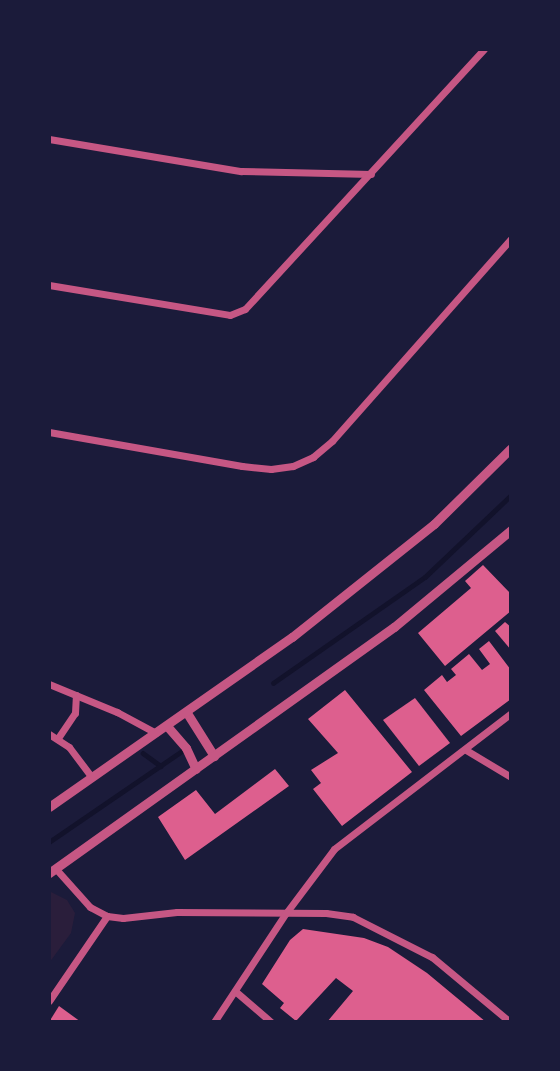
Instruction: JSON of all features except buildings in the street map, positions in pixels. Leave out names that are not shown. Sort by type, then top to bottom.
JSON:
[{"type":"street","points":[[49,285],[230,315],[237,313],[252,303],[484,49]]},
{"type":"street","points":[[49,139],[241,172],[371,174]]},
{"type":"street","points":[[49,432],[242,466],[271,469],[293,466],[313,457],[332,441],[511,239]]},
{"type":"street","points":[[49,807],[292,637],[434,524],[511,448]]},
{"type":"street","points":[[510,1022],[432,957],[383,929],[353,917],[177,912],[123,918],[107,916],[90,907],[52,871],[394,627],[511,530]]},
{"type":"street","points":[[49,684],[156,733]]},
{"type":"street","points":[[58,738],[75,713],[76,695]]},
{"type":"street","points":[[187,713],[214,756]]},
{"type":"street","points":[[214,1022],[286,913],[334,849],[511,713]]},
{"type":"street","points":[[167,726],[186,748],[196,769]]},
{"type":"street","points":[[49,734],[58,738],[79,758],[92,777]]},
{"type":"street","points":[[466,750],[511,778]]},
{"type":"street","points":[[49,1001],[107,916]]},
{"type":"street","points":[[235,991],[271,1022]]},
{"type":"shaded area","points":[[49,891],[67,900],[75,913],[71,933],[49,963]]},
{"type":"waterway","points":[[273,683],[425,577],[511,495]]},
{"type":"waterway","points":[[49,842],[182,751]]},
{"type":"waterway","points":[[143,753],[161,766]]}]
